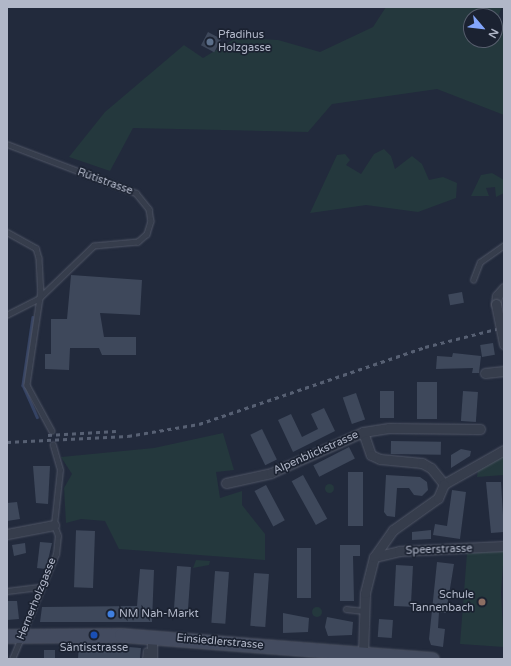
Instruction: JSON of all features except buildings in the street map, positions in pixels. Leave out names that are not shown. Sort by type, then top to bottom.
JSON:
[{"type":"main road","name":"Einsiedlerstrasse","points":[[7,636],[152,637],[432,659]]},
{"type":"street","points":[[502,288],[496,304],[504,344]]},
{"type":"street","points":[[485,373],[504,371]]},
{"type":"street","name":"Alpenblickstrasse","points":[[226,483],[270,473],[363,432],[389,428],[480,429]]},
{"type":"street","points":[[363,432],[371,455],[380,459],[422,463],[431,468],[444,484]]},
{"type":"street","points":[[363,654],[364,611],[368,574],[374,557],[393,530],[438,498],[444,484],[504,450]]},
{"type":"street","points":[[7,534],[54,525]]},
{"type":"street","name":"Speerstrasse","points":[[374,557],[399,551],[504,546]]},
{"type":"street","points":[[152,637],[152,655]]},
{"type":"lane","name":"Rütistrasse","points":[[7,144],[94,179],[126,187],[145,202],[150,215],[150,228],[142,239],[121,246],[94,246],[39,299],[7,315]]},
{"type":"lane","points":[[7,232],[36,248],[39,258],[39,299],[27,385],[52,431]]},
{"type":"lane","points":[[473,280],[480,262],[504,245]]},
{"type":"lane","name":"Hernerholzgasse","points":[[12,659],[56,554],[58,536],[54,525],[60,470],[52,445]]},
{"type":"lane","points":[[7,591],[41,587]]},
{"type":"lane","points":[[346,609],[364,611]]},
{"type":"lane","points":[[145,659],[146,651],[152,655]]},
{"type":"green space","points":[[386,7],[502,7],[463,8],[463,48],[503,48],[504,24],[504,115],[437,89],[332,104],[308,132],[133,128],[110,171],[69,157],[105,112],[184,45],[203,58],[236,38],[278,40],[320,52],[373,27]]},
{"type":"green space","points":[[384,149],[391,156],[395,169],[412,156],[422,164],[429,180],[443,177],[457,183],[456,198],[418,212],[366,205],[310,213],[337,155],[345,154],[350,160],[346,165],[361,174],[374,154]]},
{"type":"green space","points":[[492,173],[504,180],[504,193],[496,197],[495,187],[486,188],[489,196],[471,196],[481,175]]},
{"type":"green space","points":[[223,433],[234,470],[216,472],[220,498],[242,491],[242,505],[265,534],[265,560],[119,549],[105,521],[81,519],[66,523],[64,488],[72,474],[61,457],[154,448]]},
{"type":"green space","points":[[504,454],[504,475],[477,477],[478,469]]},
{"type":"green space","points":[[327,484],[331,484],[333,488],[331,492],[327,492],[325,490],[325,486]]},
{"type":"green space","name":"Schule Tannenbach","points":[[504,551],[501,593],[504,647],[460,644],[467,553]]},
{"type":"green space","points":[[196,560],[210,561],[209,565],[193,568]]},
{"type":"green space","points":[[315,607],[319,607],[321,608],[321,616],[315,617],[312,614],[312,610]]},
{"type":"waterway","points":[[33,317],[23,385],[37,417]]},
{"type":"railway","points":[[7,442],[128,436],[199,424],[425,347],[504,327]]},
{"type":"railway","points":[[48,435],[116,431]]},
{"type":"place","name":"Pfadihus Holzgasse","points":[[210,42]]},
{"type":"place","name":"Schule Tannenbach","points":[[482,602]]},
{"type":"place","name":"NM Nah-Markt","points":[[111,614]]},
{"type":"place","name":"Säntisstrasse","points":[[94,635]]}]
